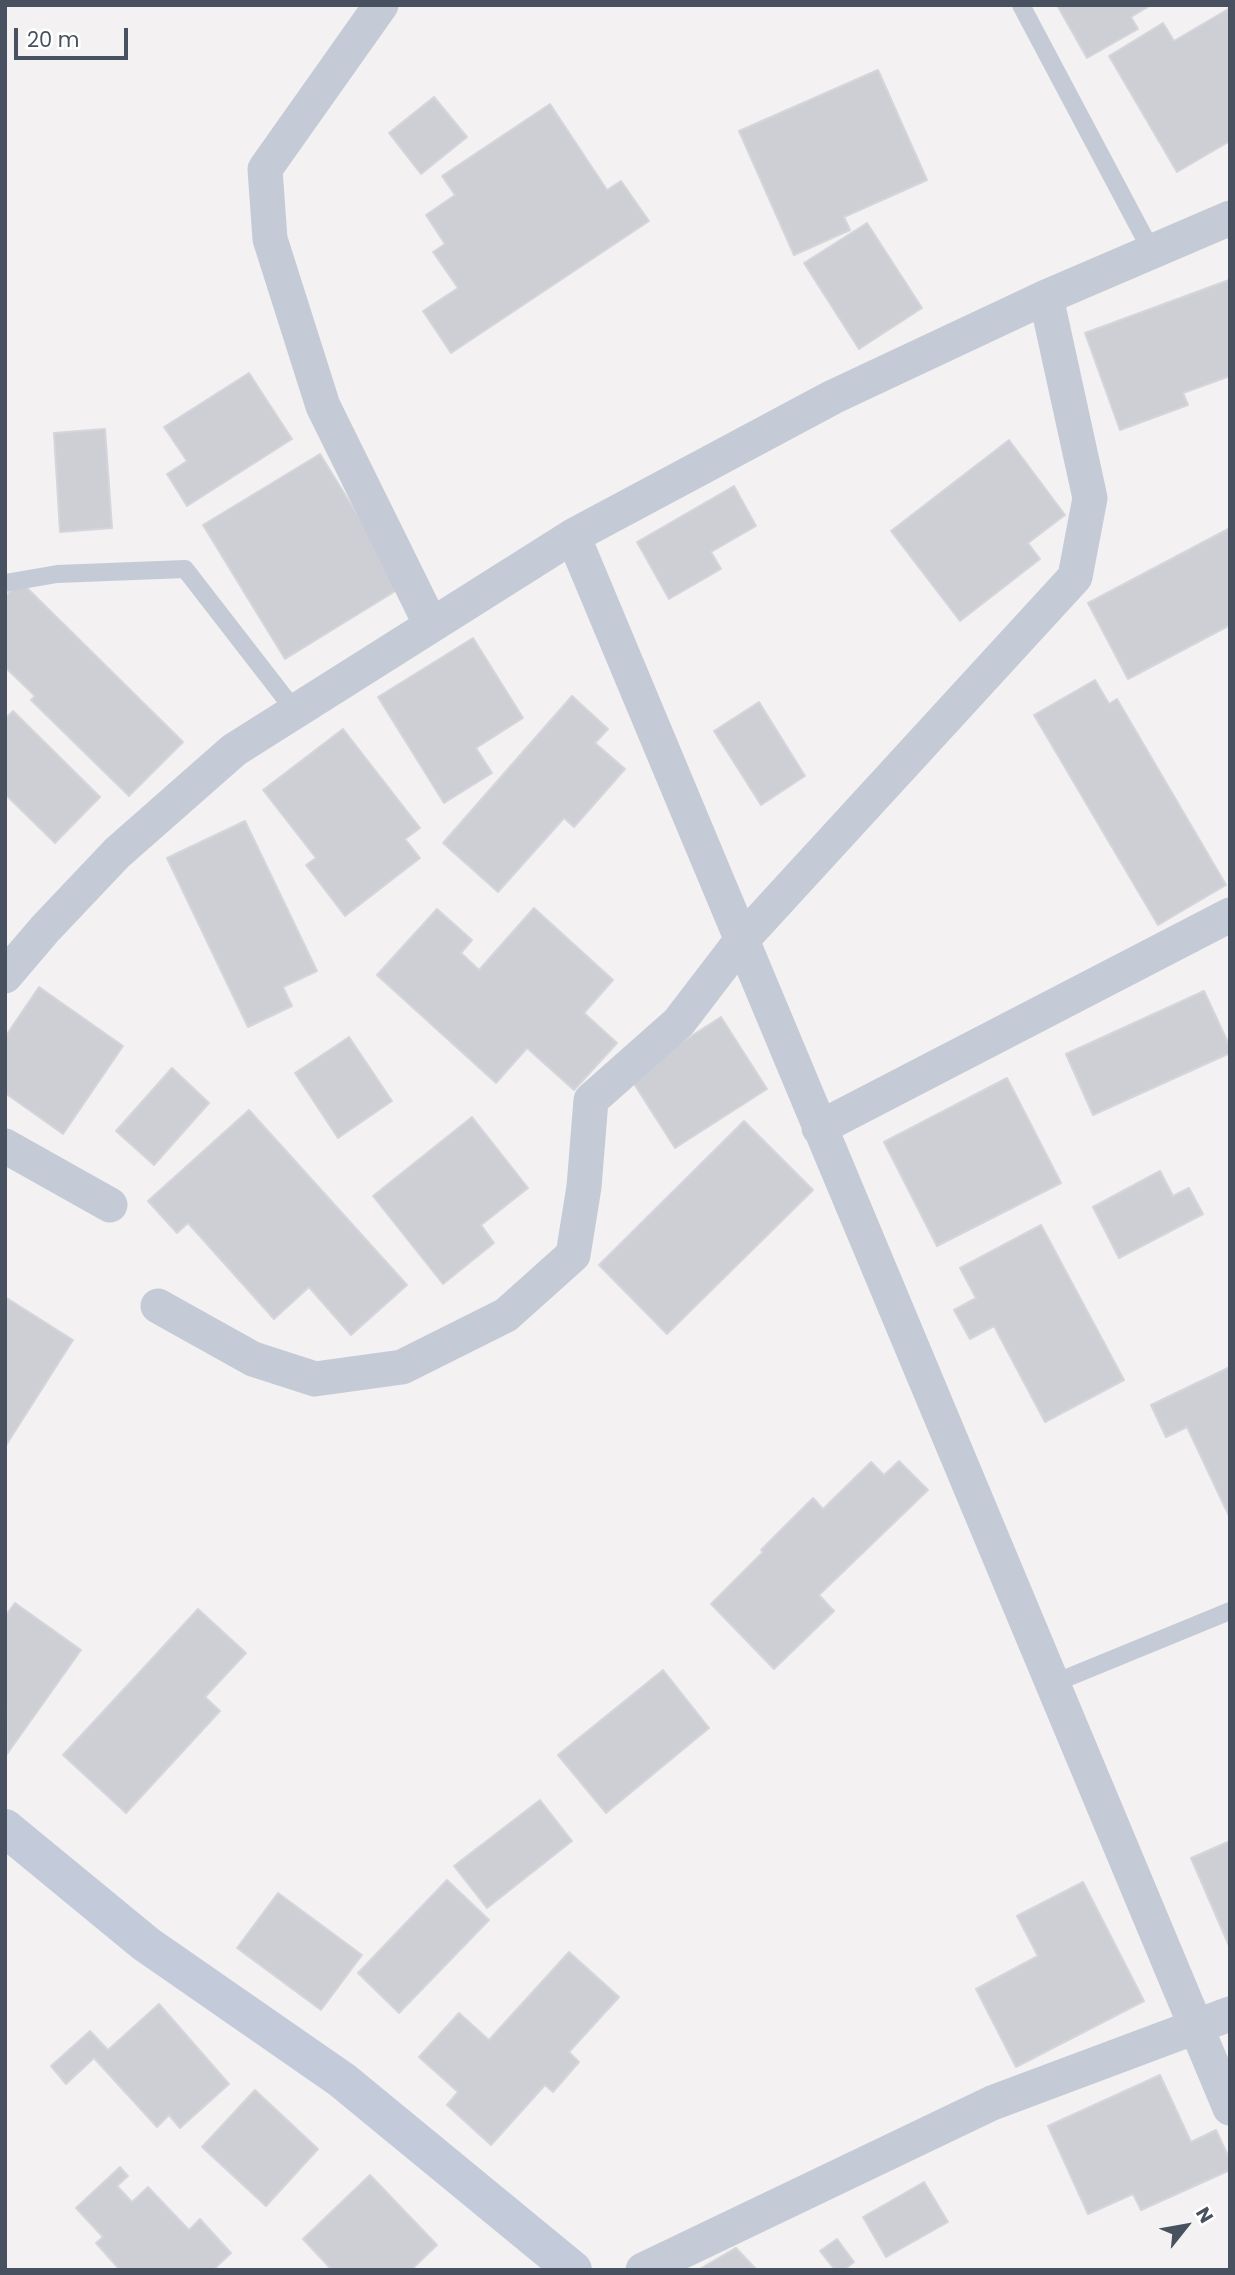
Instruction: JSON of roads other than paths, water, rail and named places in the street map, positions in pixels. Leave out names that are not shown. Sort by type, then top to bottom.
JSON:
[{"type":"street","points":[[381,5],[265,169],[270,239],[323,406],[431,625]]},
{"type":"street","points":[[5,976],[117,853],[234,750],[573,536],[833,397],[1046,297],[1230,219]]},
{"type":"street","points":[[158,1306],[253,1359],[315,1379],[402,1367],[506,1315],[573,1255],[584,1187],[591,1101],[679,1022],[741,941],[1075,578],[1090,498],[1046,297]]},
{"type":"street","points":[[573,536],[1230,2108]]},
{"type":"street","points":[[819,1128],[1230,915]]},
{"type":"street","points":[[5,1146],[110,1205]]},
{"type":"street","points":[[5,1828],[146,1944],[342,2080],[573,2270]]},
{"type":"street","points":[[643,2270],[992,2103],[1230,2014]]},
{"type":"lane","points":[[1021,5],[1152,252]]},
{"type":"lane","points":[[5,583],[57,574],[185,569],[295,711]]},
{"type":"lane","points":[[1052,1684],[1230,1611]]}]
